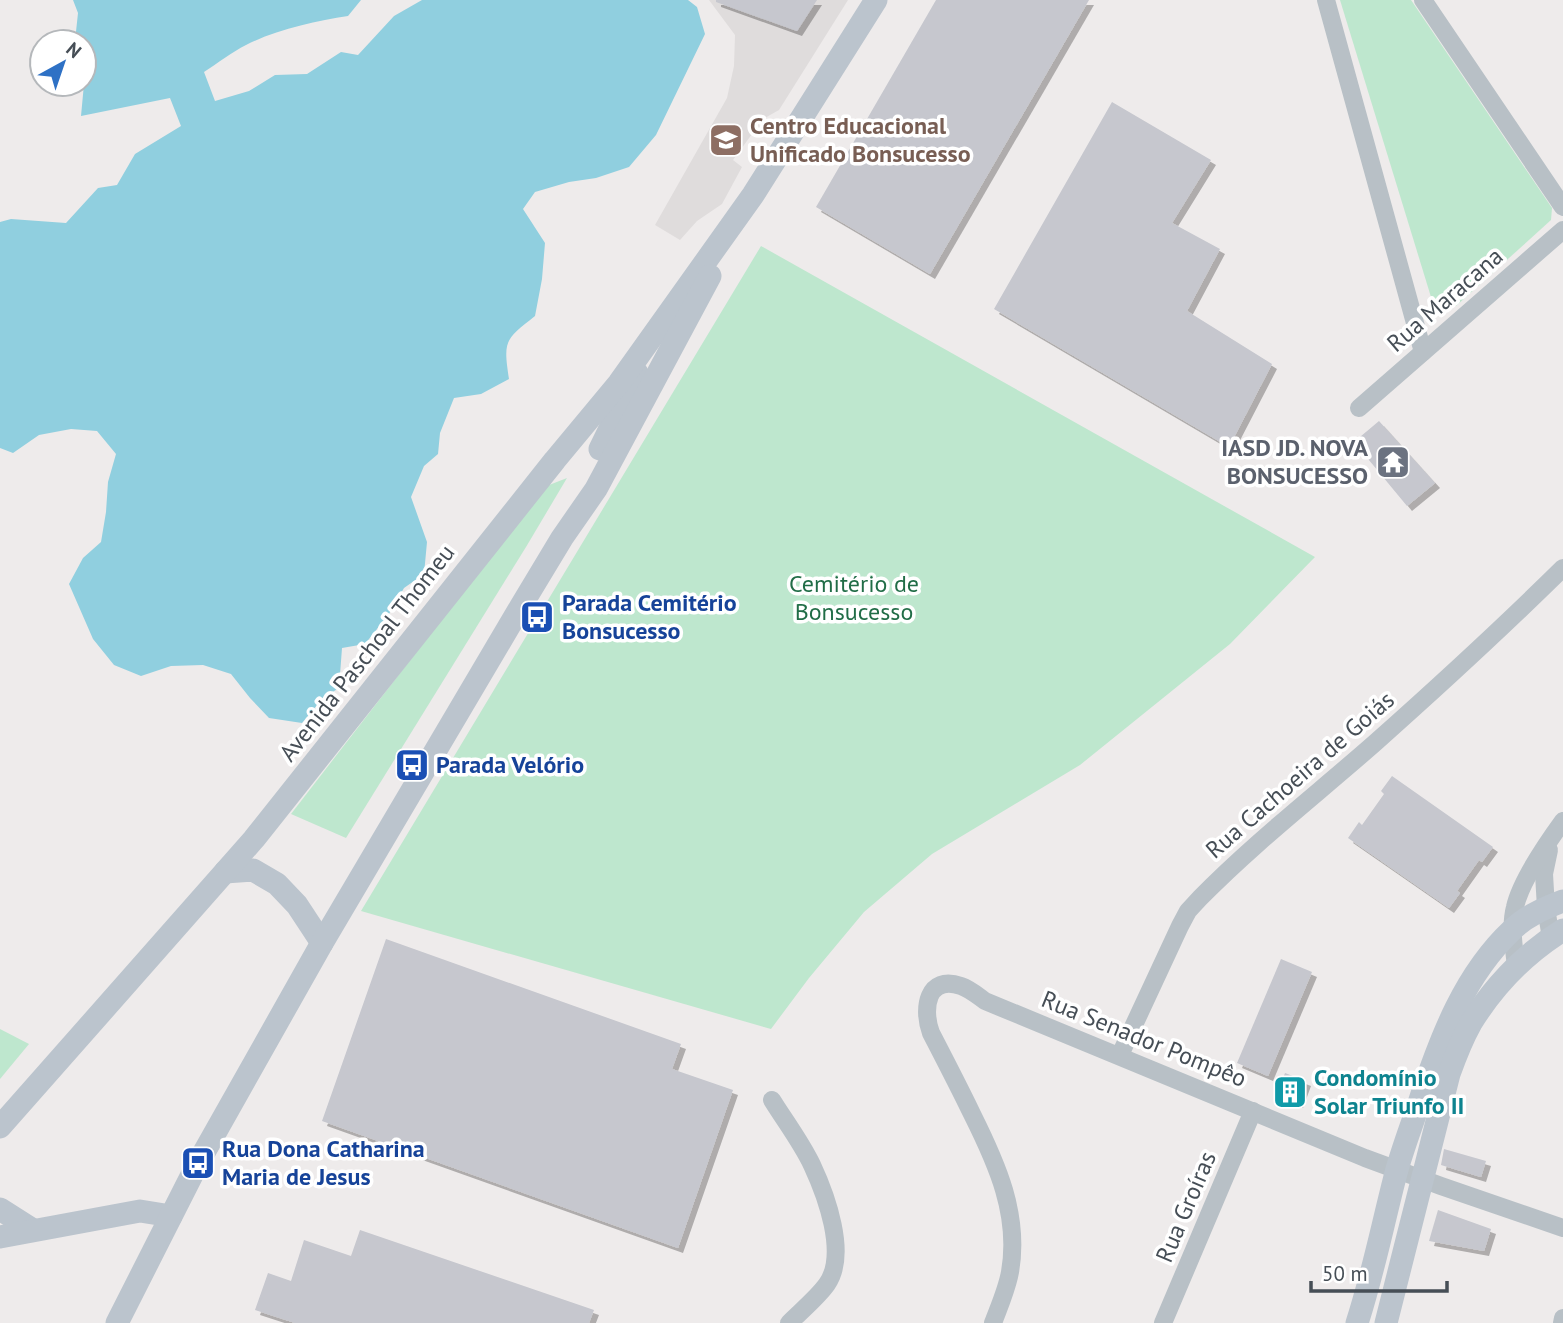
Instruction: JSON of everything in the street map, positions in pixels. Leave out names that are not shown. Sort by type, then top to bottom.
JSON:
[{"type":"main road","name":"Avenida Paschoal Thomeu","points":[[0,1127],[254,839],[619,383],[753,195],[876,0]]},
{"type":"main road","name":"Avenida Paschoal Thomeu","points":[[562,538],[596,489],[753,195]]},
{"type":"main road","points":[[117,1323],[198,1163],[322,943],[562,538],[569,510],[631,388],[653,335]]},
{"type":"main road","points":[[225,872],[253,870],[278,884],[297,905],[322,943]]},
{"type":"main road","points":[[1357,1323],[1397,1170],[1434,1058],[1462,994],[1484,960],[1513,929],[1531,915],[1555,905]]},
{"type":"main road","points":[[1386,1323],[1449,1074],[1460,1045],[1486,1001],[1516,967],[1557,934]]},
{"type":"main road","points":[[0,1209],[33,1230]]},
{"type":"main road","points":[[0,1237],[140,1212],[171,1216]]},
{"type":"street","points":[[1326,0],[1423,352]]},
{"type":"street","points":[[1423,0],[1563,207]]},
{"type":"street","name":"Rua Maracana","points":[[1359,408],[1563,230]]},
{"type":"street","name":"Rua Cachoeira de Goiás","points":[[1120,1055],[1188,911],[1563,568]]},
{"type":"street","points":[[1516,967],[1514,907],[1524,883],[1563,821]]},
{"type":"street","points":[[1552,836],[1544,874],[1555,905],[1557,934]]},
{"type":"street","name":"Rua Senador Pompêo","points":[[993,1323],[1010,1273],[1013,1234],[1008,1202],[999,1172],[927,1021],[928,998],[943,984],[960,986],[985,1001],[1397,1170],[1563,1228]]},
{"type":"street","points":[[772,1100],[812,1165],[826,1203],[836,1245],[835,1267],[827,1284],[789,1323]]},
{"type":"street","name":"Rua Groíras","points":[[1163,1323],[1253,1111]]},
{"type":"shaded area","name":"Centro Educacional Unificado Bonsucesso","points":[[709,0],[848,0],[779,110],[763,119],[733,160],[742,167],[722,204],[697,221],[680,240],[655,225],[727,98],[734,66],[735,35]]},
{"type":"green space","points":[[1340,0],[1411,0],[1552,208],[1551,220],[1456,306],[1443,306],[1431,297]]},
{"type":"green space","name":"Cemitério de Bonsucesso","points":[[761,246],[1315,557],[1230,644],[1080,765],[932,854],[864,912],[771,1029],[361,911]]},
{"type":"green space","points":[[567,478],[346,838],[291,814],[544,487]]},
{"type":"green space","points":[[0,1029],[29,1044],[0,1079]]},
{"type":"water","points":[[73,0],[361,0],[348,16],[309,23],[257,40],[204,72],[215,101],[249,91],[275,75],[307,74],[341,52],[358,55],[394,16],[422,0],[688,0],[697,7],[705,34],[656,135],[629,167],[596,178],[569,182],[535,192],[523,209],[545,243],[535,316],[517,330],[508,342],[506,356],[509,379],[481,394],[454,398],[440,433],[438,454],[424,466],[411,497],[427,542],[424,574],[404,588],[389,614],[365,644],[342,648],[339,688],[323,698],[302,723],[269,718],[231,674],[203,665],[171,666],[141,676],[114,665],[93,639],[69,584],[83,558],[101,542],[108,482],[116,454],[97,431],[71,429],[39,435],[13,453],[0,448],[0,222],[11,219],[66,223],[98,188],[117,185],[135,154],[181,126],[170,98],[81,116],[83,98],[98,98],[98,28],[76,28],[78,13]]},
{"type":"building","points":[[716,0],[817,0],[797,31]]},
{"type":"building","points":[[936,0],[1089,0],[930,274],[816,207]]},
{"type":"building","points":[[1112,102],[1211,160],[1172,223],[1220,249],[1187,311],[1272,364],[1229,447],[994,309]]},
{"type":"building","name":"IASD JD. NOVA BONSUCESSO","points":[[1379,421],[1435,483],[1407,506],[1354,442]]},
{"type":"building","points":[[1392,776],[1493,847],[1482,862],[1479,860],[1457,891],[1460,893],[1449,908],[1348,838],[1359,822],[1362,825],[1384,794],[1381,791]]},
{"type":"building","points":[[386,939],[681,1044],[672,1069],[733,1090],[678,1248],[322,1121]]},
{"type":"building","points":[[1281,959],[1312,972],[1268,1076],[1237,1063]]},
{"type":"building","name":"Condomínio Solar Triunfo II","points":[[1285,1073],[1306,1081],[1298,1103],[1277,1095]]},
{"type":"building","points":[[1444,1149],[1486,1161],[1481,1177],[1441,1165]]},
{"type":"building","points":[[1438,1210],[1491,1229],[1484,1251],[1429,1241]]},
{"type":"building","points":[[360,1230],[594,1310],[589,1323],[295,1323],[255,1310],[268,1273],[291,1281],[304,1240],[351,1256]]},
{"type":"place","name":"Centro Educacional Unificado Bonsucesso","points":[[726,140]]},
{"type":"place","name":"IASD JD. NOVA BONSUCESSO","points":[[1393,462]]},
{"type":"place","name":"Parada Cemitério Bonsucesso","points":[[537,617]]},
{"type":"place","name":"Parada Velório","points":[[412,765]]},
{"type":"place","name":"Condomínio Solar Triunfo II","points":[[1290,1092]]},
{"type":"place","name":"Rua Dona Catharina Maria de Jesus","points":[[198,1163]]}]
